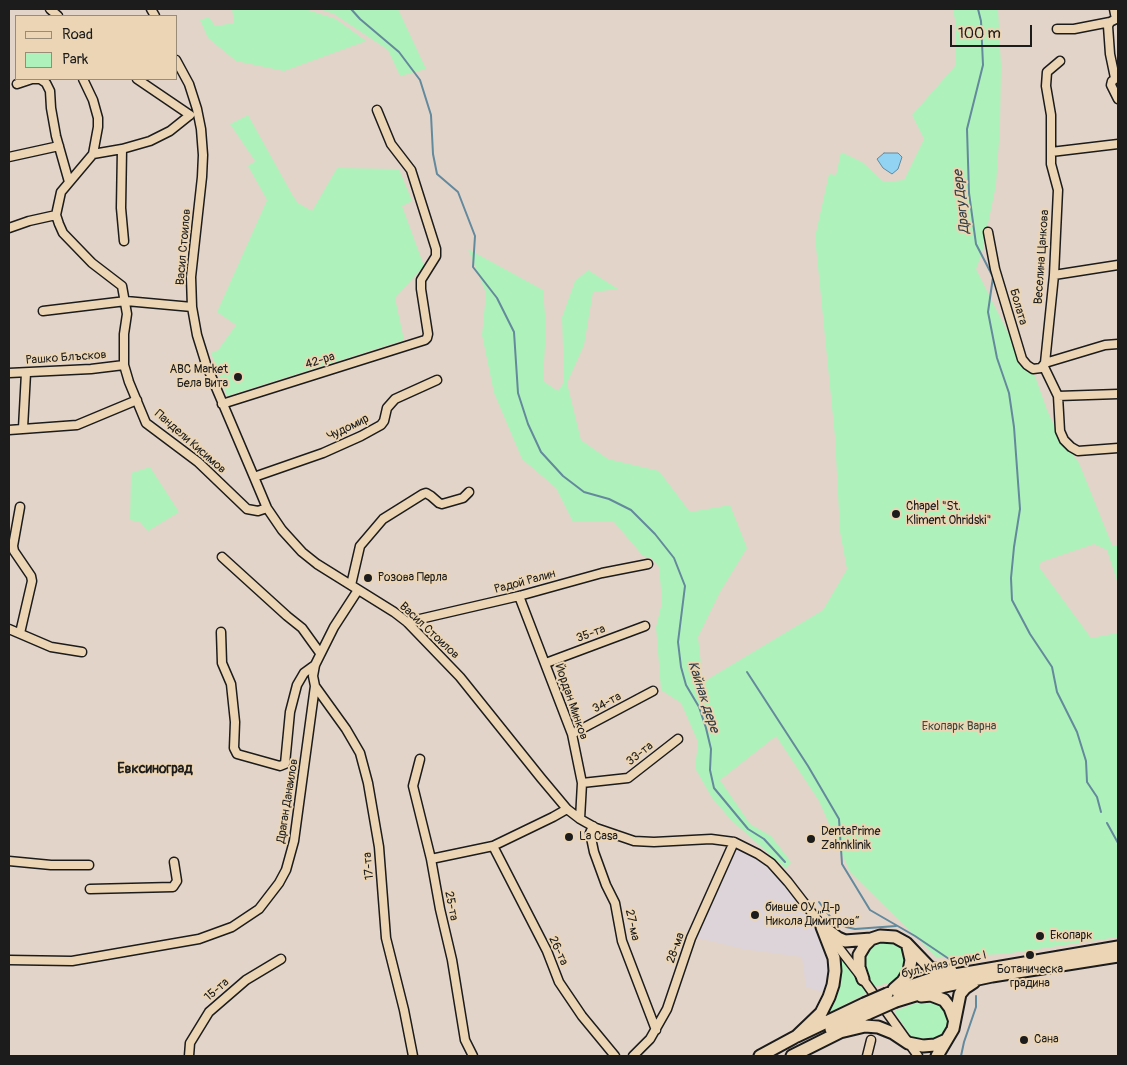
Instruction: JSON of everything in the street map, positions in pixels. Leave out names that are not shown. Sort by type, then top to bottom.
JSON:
[{"type":"highway","points":[[822,926],[845,941],[871,939],[880,936],[900,939],[926,965],[937,970],[949,972],[989,972]]},
{"type":"highway","points":[[797,1036],[824,1008],[833,985],[834,958],[822,926]]},
{"type":"highway","points":[[863,979],[859,967],[859,955],[864,945],[871,939]]},
{"type":"highway","points":[[892,998],[909,971],[911,963],[908,945]]},
{"type":"highway","name":"бул. Княз Борис I","points":[[760,1056],[797,1036],[892,998],[945,986],[989,972],[1118,947]]},
{"type":"highway","name":"бул. Княз Борис I","points":[[989,972],[1118,956]]},
{"type":"highway","points":[[937,1056],[953,1029],[958,998],[962,991],[989,972]]},
{"type":"highway","points":[[892,998],[927,994],[936,996],[948,1004],[954,1021]]},
{"type":"highway","name":"бул. Княз Борис I","points":[[781,1056],[845,1022],[866,1008]]},
{"type":"highway","points":[[792,1056],[840,1032],[866,1026],[878,1027],[893,1033],[908,1043],[929,1046],[946,1040]]},
{"type":"street","points":[[1114,9],[1115,20]]},
{"type":"street","points":[[1056,29],[1074,29],[1115,20]]},
{"type":"street","points":[[1115,20],[1108,26],[1110,54],[1115,79],[1112,89],[1118,100]]},
{"type":"street","name":"Веселина Цанкова","points":[[1060,61],[1048,72],[1046,86],[1051,115],[1051,164],[1058,190],[1054,274],[1044,367],[1058,396],[1060,431],[1064,440],[1078,451],[1118,448]]},
{"type":"street","name":"Васил Стоилов","points":[[178,64],[189,84],[203,162],[191,276],[192,307],[202,353],[267,508],[282,530],[302,552],[317,564],[407,622],[460,677],[541,778],[567,808],[580,819],[615,836],[634,841],[654,842],[711,839],[734,842],[771,863],[788,882],[863,979],[918,1056]]},
{"type":"street","points":[[18,84],[30,80]]},
{"type":"street","points":[[43,80],[50,91],[51,108],[69,182]]},
{"type":"street","points":[[9,228],[56,215],[62,192],[93,154],[98,118],[93,100],[83,80]]},
{"type":"street","points":[[93,154],[122,149],[150,141],[170,131],[194,115],[139,80]]},
{"type":"street","name":"42-ра","points":[[222,404],[425,340],[428,334],[420,289],[421,280],[436,256],[436,249],[411,170],[391,144],[376,110]]},
{"type":"street","points":[[1051,152],[1118,144]]},
{"type":"street","points":[[9,157],[59,146]]},
{"type":"street","points":[[122,149],[124,241]]},
{"type":"street","name":"Пандели Кисимов","points":[[56,215],[63,233],[70,241],[92,263],[120,282],[126,301],[127,314],[124,334],[124,365],[146,423],[198,462],[247,510],[253,512],[267,508]]},
{"type":"street","name":"Болата","points":[[988,232],[995,269],[1022,358],[1026,365],[1033,370],[1040,368],[1044,363]]},
{"type":"street","points":[[1054,274],[1118,265]]},
{"type":"street","points":[[43,311],[126,301],[192,307]]},
{"type":"street","points":[[1044,363],[1106,345],[1118,344]]},
{"type":"street","name":"Рашко Блъсков","points":[[9,373],[91,369],[124,365]]},
{"type":"street","points":[[23,428],[26,372]]},
{"type":"street","name":"Чудомир","points":[[254,477],[323,453],[362,436],[382,425],[387,408],[396,399],[437,380]]},
{"type":"street","points":[[1058,396],[1118,394]]},
{"type":"street","points":[[9,430],[78,425],[137,400]]},
{"type":"street","points":[[355,587],[360,546],[383,519],[426,493],[442,504],[463,498],[469,492]]},
{"type":"street","points":[[20,507],[13,546],[14,551],[32,580],[20,633]]},
{"type":"street","points":[[222,557],[302,628],[320,653]]},
{"type":"street","name":"Радой Ралин","points":[[407,622],[519,596],[639,564],[648,564]]},
{"type":"street","name":"Драган Данаилов","points":[[9,960],[72,961],[199,939],[232,927],[259,908],[279,883],[286,870],[294,841],[315,686],[313,676],[315,665],[355,587]]},
{"type":"street","name":"Йордан Минков","points":[[519,596],[572,734],[582,783],[580,819]]},
{"type":"street","name":"35-та","points":[[546,663],[644,626]]},
{"type":"street","points":[[9,629],[51,647],[82,652]]},
{"type":"street","points":[[221,632],[222,663],[230,684],[235,722],[234,748],[237,754],[282,766],[285,764],[290,712],[304,673],[315,665]]},
{"type":"street","name":"17-та","points":[[315,686],[346,729],[360,753],[368,783],[379,847],[386,938],[404,1010],[412,1056]]},
{"type":"street","name":"34-та","points":[[572,734],[653,691]]},
{"type":"street","name":"33-та","points":[[582,783],[628,778],[678,739]]},
{"type":"street","name":"25-та","points":[[420,759],[413,786],[431,859],[452,960],[465,1040],[473,1056]]},
{"type":"street","points":[[431,859],[492,846],[553,817],[567,808]]},
{"type":"street","name":"27-ма","points":[[593,826],[590,833],[594,852],[615,903],[622,942],[656,1030]]},
{"type":"street","name":"28-ма","points":[[633,1056],[650,1039],[667,1009],[691,938],[734,842]]},
{"type":"street","name":"26-та","points":[[492,846],[547,951],[559,982],[582,1016],[615,1056]]},
{"type":"street","points":[[9,861],[51,865],[90,865]]},
{"type":"street","points":[[90,890],[174,887],[177,881],[174,862]]},
{"type":"street","name":"15-та","points":[[189,1056],[190,1043],[209,1012],[246,980],[281,959]]},
{"type":"street","points":[[867,1056],[871,1040]]},
{"type":"shaded area","name":"бивше ОУ „Д-р Никола Димитров“","points":[[735,845],[769,866],[787,886],[821,935],[831,960],[829,994],[806,987],[802,957],[743,949],[694,937]]},
{"type":"green space","points":[[232,9],[305,9],[336,19],[366,41],[284,71],[236,61],[208,38],[200,20],[209,17],[215,26],[234,23]]},
{"type":"green space","points":[[319,9],[398,9],[426,69],[400,76],[388,50],[334,14]]},
{"type":"green space","name":"Екопарк Варна","points":[[953,9],[998,9],[1001,66],[1000,126],[996,185],[982,253],[976,269],[1023,363],[1035,376],[1057,432],[1079,463],[1112,545],[1118,546],[1118,584],[1107,550],[1094,544],[1041,562],[1039,567],[1091,638],[1117,633],[1118,629],[1118,937],[1004,954],[936,957],[850,872],[819,801],[776,736],[720,780],[750,824],[771,836],[791,862],[786,869],[731,820],[712,798],[695,768],[698,742],[681,703],[661,690],[656,627],[662,602],[659,567],[651,558],[643,556],[614,522],[573,522],[556,488],[522,459],[494,393],[482,335],[486,293],[468,249],[543,290],[546,327],[543,381],[558,391],[564,382],[562,317],[575,281],[588,270],[618,289],[593,292],[584,345],[567,383],[581,440],[608,459],[659,471],[690,512],[730,505],[747,548],[720,592],[698,637],[703,682],[823,610],[847,569],[840,532],[835,437],[815,237],[829,174],[836,175],[841,152],[862,162],[884,182],[904,180],[924,139],[912,115],[955,66],[956,26]]},
{"type":"green space","points":[[248,115],[293,196],[298,203],[312,211],[337,168],[399,169],[412,201],[402,206],[424,266],[395,298],[404,340],[227,396],[211,353],[218,350],[236,325],[217,312],[267,200],[248,166],[255,161],[230,124]]},
{"type":"green space","points":[[150,467],[179,512],[148,531],[140,522],[130,520],[131,473]]},
{"type":"green space","points":[[880,940],[891,940],[902,947],[907,954],[907,966],[895,981],[874,987],[864,974],[865,951]]},
{"type":"green space","points":[[838,955],[867,993],[826,1014]]},
{"type":"green space","points":[[928,999],[942,1005],[951,1016],[949,1031],[935,1043],[912,1038],[894,1011]]},
{"type":"water","points":[[884,153],[898,153],[902,157],[898,169],[892,174],[883,168],[877,159]]},
{"type":"waterway","name":"Кайнак дере","points":[[351,9],[399,52],[420,80],[431,115],[433,154],[437,174],[458,192],[475,236],[473,267],[497,298],[514,332],[518,393],[528,424],[541,452],[563,476],[584,492],[609,499],[631,510],[655,534],[674,558],[685,586],[678,642],[681,667],[686,685],[699,707],[706,728],[711,749],[710,770],[714,788],[748,829],[764,839],[785,862]]},
{"type":"waterway","name":"Драгу Дере","points":[[978,9],[981,21],[983,65],[967,129],[969,193],[976,244],[993,277],[988,312],[997,358],[1009,393],[1014,427],[1020,509],[1011,578],[1012,600],[1030,634],[1052,667],[1057,692],[1077,732],[1086,761],[1087,782],[1097,797],[1101,812]]},
{"type":"waterway","name":"Кайнак дере","points":[[747,672],[808,766],[839,819],[842,864],[870,910],[915,936],[955,963]]},
{"type":"waterway","points":[[1107,823],[1118,843]]},
{"type":"waterway","name":"Кайнак дере","points":[[819,902],[832,919],[846,927],[855,929],[896,926]]},
{"type":"waterway","name":"Кайнак дере","points":[[961,1056],[976,1007],[976,996]]},
{"type":"place","name":"ABC Market Бела Вита","points":[[238,377]]},
{"type":"place","name":"Chapel \"St. Kliment Ohridski\"","points":[[896,514]]},
{"type":"place","name":"Розова Перла","points":[[368,578]]},
{"type":"place","name":"La Casa","points":[[569,837]]},
{"type":"place","name":"DentaPrime Zahnklinik","points":[[811,839]]},
{"type":"place","name":"бивше ОУ „Д-р Никола Димитров“","points":[[755,915]]},
{"type":"place","name":"Екопарк","points":[[1040,936]]},
{"type":"place","name":"Ботаническа градина","points":[[1030,955]]},
{"type":"place","name":"Сана","points":[[1024,1040]]},
{"type":"district","name":"Евксиноград","points":[[155,769]]}]
